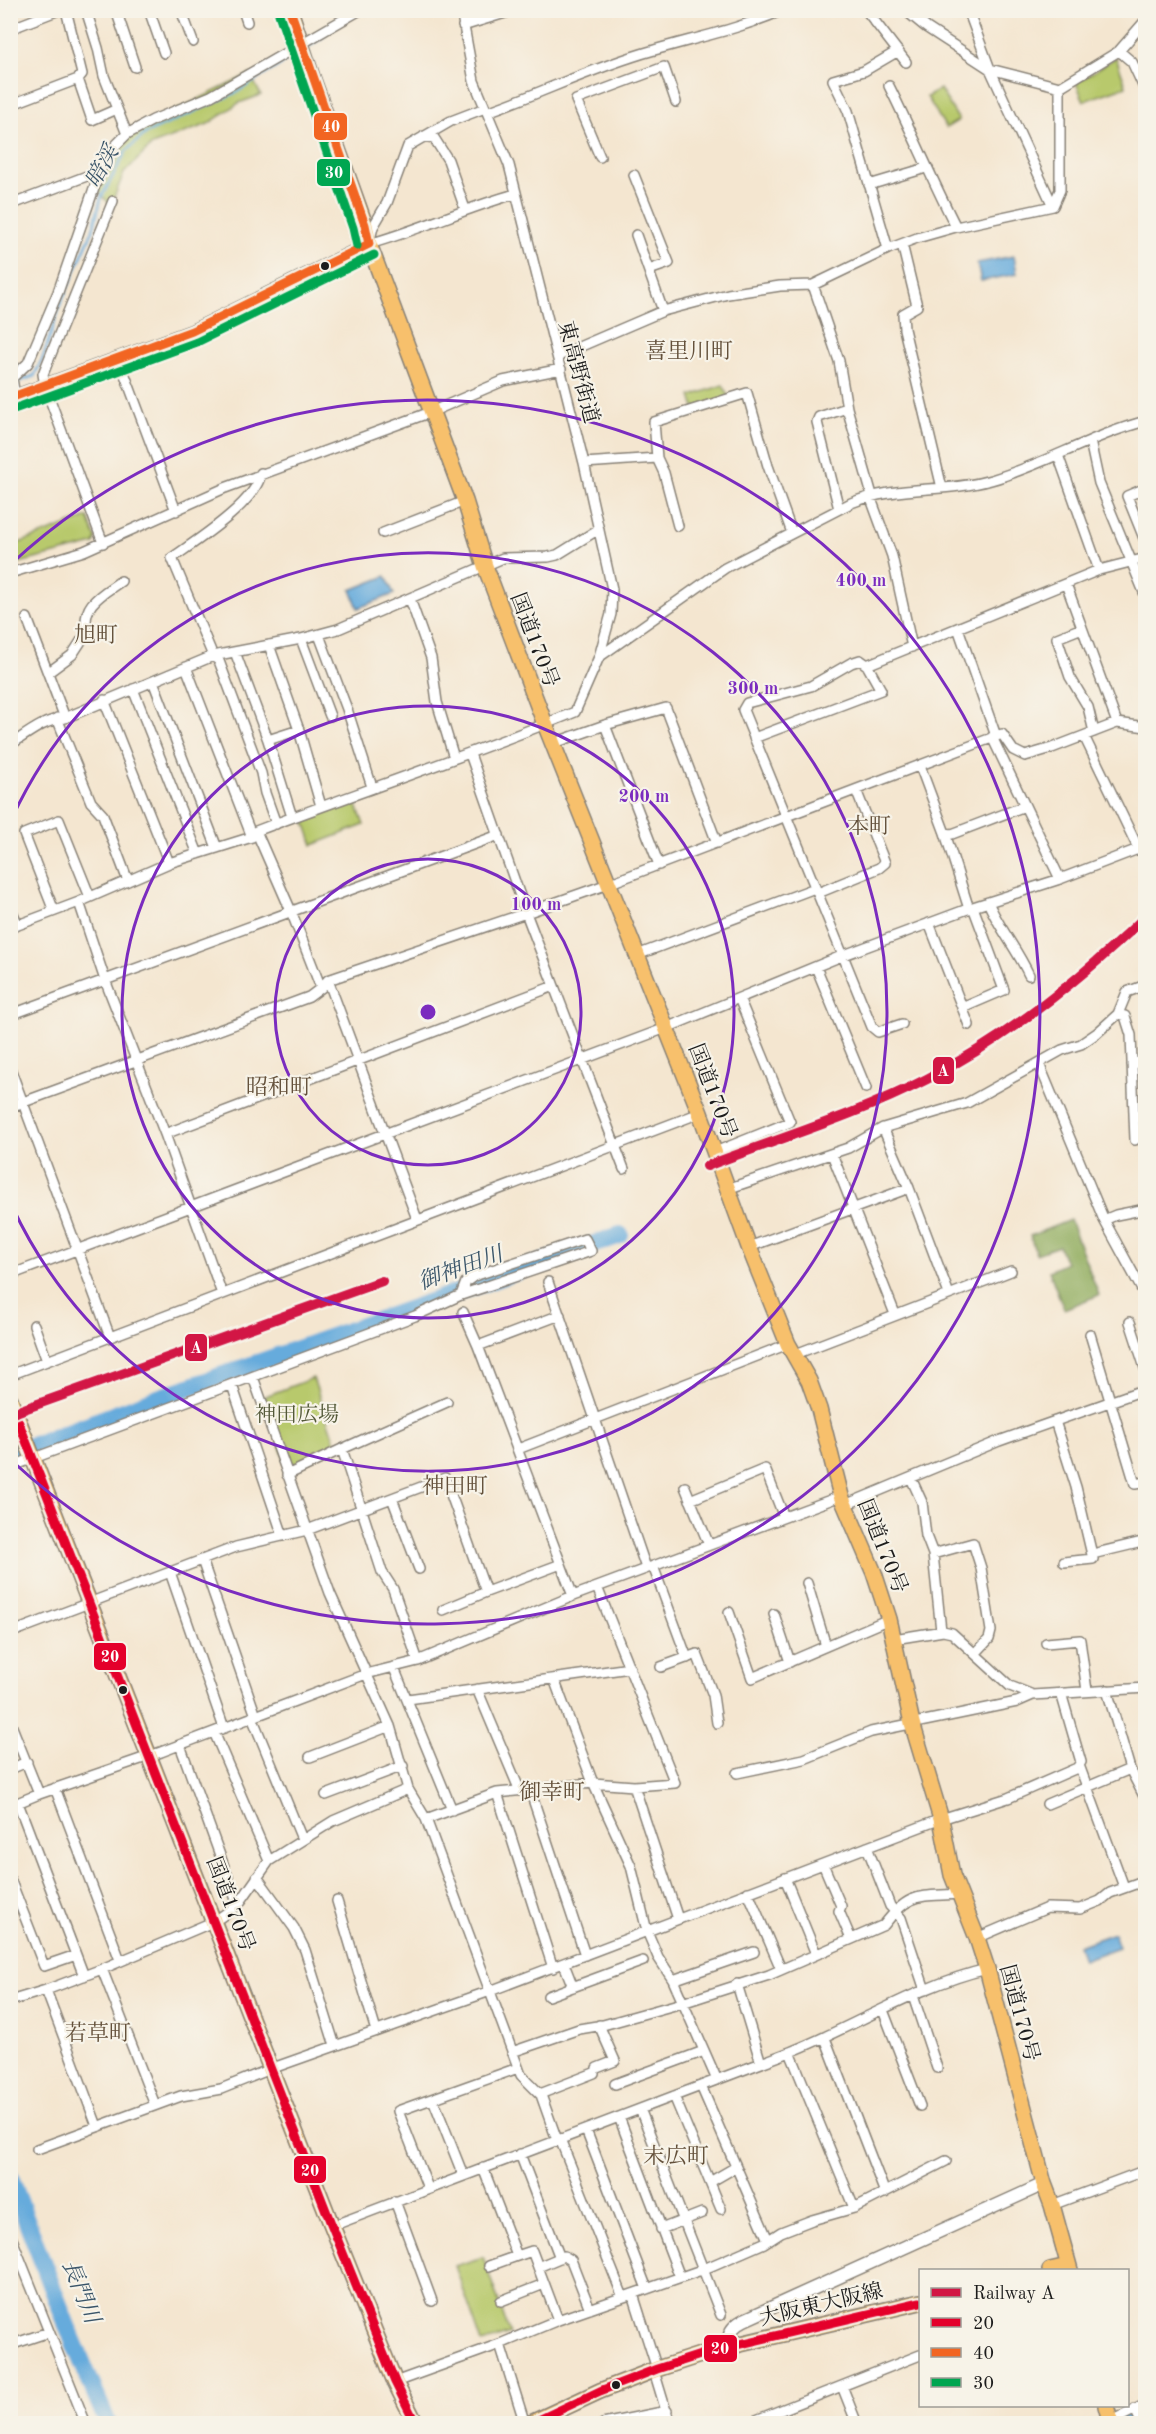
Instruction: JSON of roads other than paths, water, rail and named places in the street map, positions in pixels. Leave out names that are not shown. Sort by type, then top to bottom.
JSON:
[{"type":"main road","name":"国道170号","points":[[290,10],[365,225],[369,244],[465,501],[485,566],[699,1113],[749,1247],[797,1350],[819,1409],[843,1501],[874,1573],[889,1619],[912,1723],[941,1819],[948,1855],[959,1894],[987,1969],[1044,2184],[1069,2268]]},
{"type":"main road","name":"国道170号","points":[[10,1399],[92,1603],[332,2226],[395,2382],[416,2424]]},
{"type":"main road","name":"大阪東大阪線","points":[[529,2424],[600,2391],[728,2347],[919,2302]]},
{"type":"main road","points":[[1106,2407],[1109,2423]]},
{"type":"street","points":[[10,29],[34,15],[59,10]]},
{"type":"street","points":[[10,105],[78,79],[82,74],[66,10]]},
{"type":"street","points":[[86,10],[104,76],[127,134]]},
{"type":"street","points":[[116,10],[135,68]]},
{"type":"street","points":[[149,10],[164,52]]},
{"type":"street","points":[[181,10],[193,42]]},
{"type":"street","points":[[243,10],[247,22]]},
{"type":"street","points":[[360,10],[302,48],[211,96],[153,120],[127,134],[109,152],[100,171],[58,292],[28,363],[12,378],[13,398],[192,331],[369,244],[465,209],[515,194]]},
{"type":"street","name":"東高野街道","points":[[14,926],[79,902],[169,863],[217,848],[372,787],[470,754],[575,712],[599,657],[611,614],[612,589],[584,463],[509,165],[474,81],[461,10]]},
{"type":"street","points":[[463,26],[515,10]]},
{"type":"street","points":[[369,244],[373,227],[387,203],[408,146],[451,120],[537,94],[566,81],[650,51],[698,40],[762,20],[783,10]]},
{"type":"street","points":[[867,10],[906,62]]},
{"type":"street","points":[[905,10],[927,28],[990,69],[1060,87],[1119,51],[1146,20]]},
{"type":"street","points":[[968,10],[990,69],[1053,206]]},
{"type":"street","points":[[888,249],[848,111],[832,80],[864,71],[898,51]]},
{"type":"street","points":[[1119,51],[1132,62],[1146,92]]},
{"type":"street","points":[[576,100],[664,67],[676,102]]},
{"type":"street","points":[[78,79],[92,120],[117,109]]},
{"type":"street","points":[[566,81],[600,157]]},
{"type":"street","points":[[889,86],[912,131],[926,168],[956,226]]},
{"type":"street","points":[[1053,206],[1060,190],[1060,87]]},
{"type":"street","points":[[424,136],[434,138],[448,160],[465,209]]},
{"type":"street","points":[[869,184],[926,168]]},
{"type":"street","points":[[10,206],[100,171]]},
{"type":"street","points":[[634,175],[669,263],[649,270]]},
{"type":"street","points":[[103,543],[45,386],[43,374],[112,201]]},
{"type":"street","points":[[558,356],[663,310],[728,294],[780,286],[813,285],[888,249],[956,226],[1053,206]]},
{"type":"street","points":[[636,235],[663,310]]},
{"type":"street","points":[[902,244],[917,306],[903,314],[904,329],[942,488]]},
{"type":"street","points":[[813,285],[838,361],[847,408],[871,495],[892,556],[912,647]]},
{"type":"street","points":[[119,359],[176,511]]},
{"type":"street","points":[[10,573],[75,554],[261,474],[431,412],[503,381],[561,369]]},
{"type":"street","points":[[678,526],[664,473],[657,458],[654,422],[747,393],[768,466],[792,533]]},
{"type":"street","points":[[839,509],[816,422],[819,417],[847,408]]},
{"type":"street","points":[[599,657],[725,568],[871,495],[942,488],[990,480],[1058,456],[1128,425],[1146,421]]},
{"type":"street","points":[[1090,441],[1099,483],[1146,597]]},
{"type":"street","points":[[1058,456],[1099,570]]},
{"type":"street","points":[[584,463],[657,458]]},
{"type":"street","points":[[261,474],[260,484],[236,509],[172,558],[213,656],[219,661],[261,773],[265,793],[276,824]]},
{"type":"street","points":[[1146,488],[1127,496],[1146,543]]},
{"type":"street","points":[[383,533],[465,501]]},
{"type":"street","points":[[10,745],[33,729],[213,656],[301,639],[338,629],[503,558],[557,555],[599,529]]},
{"type":"street","points":[[867,665],[1099,570],[1146,558]]},
{"type":"street","points":[[49,672],[72,655],[87,632],[84,618],[91,604],[121,581]]},
{"type":"street","points":[[1066,584],[1117,723]]},
{"type":"street","points":[[410,599],[431,658],[436,702],[454,758]]},
{"type":"street","points":[[27,618],[49,672],[61,718],[91,802],[103,814],[128,881]]},
{"type":"street","points":[[958,628],[994,737],[1060,879]]},
{"type":"street","points":[[10,1275],[666,1028],[844,955],[1142,848],[1089,734],[1088,707],[1070,677],[1057,638],[1082,628]]},
{"type":"street","points":[[319,635],[347,709],[372,787]]},
{"type":"street","points":[[301,639],[330,716]]},
{"type":"street","points":[[270,645],[299,730],[321,806]]},
{"type":"street","points":[[236,652],[268,740],[292,818]]},
{"type":"street","points":[[754,738],[880,690],[867,665],[860,660],[851,663],[811,686],[747,703],[743,710],[754,738],[786,815],[816,891],[873,1028],[878,1032],[902,1024]]},
{"type":"street","points":[[186,666],[254,834],[291,911],[321,988]]},
{"type":"street","points":[[153,681],[217,848]]},
{"type":"street","points":[[133,689],[198,854]]},
{"type":"street","points":[[104,700],[169,863]]},
{"type":"street","points":[[554,743],[604,725],[666,708],[717,843]]},
{"type":"street","points":[[10,1107],[309,997],[328,980],[608,884],[1002,734],[1012,750],[1025,756],[1053,748],[1117,723],[1146,727]]},
{"type":"street","points":[[604,725],[659,865]]},
{"type":"street","points":[[268,740],[299,730]]},
{"type":"street","points":[[470,754],[526,913],[624,1169]]},
{"type":"street","points":[[920,766],[971,908],[1005,990],[962,1008]]},
{"type":"street","points":[[637,954],[879,868],[885,863],[856,790]]},
{"type":"street","points":[[945,833],[952,834],[1025,806]]},
{"type":"street","points":[[54,911],[24,834],[50,823],[59,820],[90,897]]},
{"type":"street","points":[[10,1015],[499,835]]},
{"type":"street","points":[[79,902],[105,980],[165,1134],[222,1294]]},
{"type":"street","points":[[988,902],[1001,930],[1018,952],[1029,975]]},
{"type":"street","points":[[10,907],[14,926]]},
{"type":"street","points":[[929,923],[969,1025]]},
{"type":"street","points":[[816,967],[866,1088]]},
{"type":"street","points":[[328,980],[417,1219]]},
{"type":"street","points":[[727,1189],[848,1148],[883,1128],[967,1103],[1062,1050],[1081,1044],[1109,1024],[1118,1014],[1127,992],[1146,985]]},
{"type":"street","points":[[165,1134],[554,987]]},
{"type":"street","points":[[714,1152],[790,1122],[739,998]]},
{"type":"street","points":[[1118,1014],[1127,1019],[1131,1035],[1135,1140]]},
{"type":"street","points":[[1132,1065],[1146,1059]]},
{"type":"street","points":[[1039,1064],[1104,1220],[1145,1292]]},
{"type":"street","points":[[10,1068],[110,1337]]},
{"type":"street","points":[[10,1375],[699,1113]]},
{"type":"street","points":[[883,1128],[909,1188],[949,1294]]},
{"type":"street","points":[[832,1154],[895,1314]]},
{"type":"street","points":[[749,1247],[909,1188]]},
{"type":"street","points":[[1104,1220],[1146,1209]]},
{"type":"street","points":[[10,1467],[31,1451],[232,1385],[415,1316],[462,1294],[591,1250],[585,1239],[474,1276],[466,1282],[462,1294]]},
{"type":"street","points":[[518,1449],[1011,1271]]},
{"type":"street","points":[[548,1282],[595,1421],[649,1567],[687,1658]]},
{"type":"street","points":[[463,1312],[518,1449],[573,1596]]},
{"type":"street","points":[[478,1346],[560,1315]]},
{"type":"street","points":[[1130,1322],[1146,1371]]},
{"type":"street","points":[[34,1325],[48,1361]]},
{"type":"street","points":[[1090,1334],[1112,1401],[1135,1484],[1146,1482]]},
{"type":"street","points":[[253,1377],[330,1593],[390,1726],[408,1790],[426,1819],[518,2068],[521,2075],[540,2094],[623,2297]]},
{"type":"street","points":[[232,1385],[283,1536]]},
{"type":"street","points":[[84,1976],[14,1804],[151,1756],[366,1674],[418,1661],[573,1596],[784,1517],[843,1501],[911,1478],[999,1441],[1145,1391]]},
{"type":"street","points":[[287,1475],[447,1402]]},
{"type":"street","points":[[1054,1421],[1076,1487],[1093,1559],[1064,1562]]},
{"type":"street","points":[[342,1449],[382,1572],[393,1588],[418,1661]]},
{"type":"street","points":[[690,1500],[765,1469],[784,1517]]},
{"type":"street","points":[[10,1633],[236,1547],[307,1530],[445,1478],[486,1592]]},
{"type":"street","points":[[911,1478],[922,1502],[926,1536],[933,1554],[941,1631]]},
{"type":"street","points":[[685,1487],[709,1545]]},
{"type":"street","points":[[392,1498],[418,1569]]},
{"type":"street","points":[[1092,1554],[1146,1541]]},
{"type":"street","points":[[933,1554],[973,1543],[981,1568],[991,1631],[989,1639],[975,1654]]},
{"type":"street","points":[[202,1560],[254,1716],[302,1839]]},
{"type":"street","points":[[443,1610],[561,1564]]},
{"type":"street","points":[[170,1572],[224,1728]]},
{"type":"street","points":[[807,1583],[826,1646]]},
{"type":"street","points":[[426,1819],[497,1793],[594,1783],[634,1786],[675,1783],[597,1587]]},
{"type":"street","points":[[729,1612],[752,1678],[889,1619]]},
{"type":"street","points":[[774,1614],[790,1662]]},
{"type":"street","points":[[894,1639],[941,1631],[952,1634],[1010,1686],[1033,1695]]},
{"type":"street","points":[[1046,1643],[1080,1640],[1088,1691]]},
{"type":"street","points":[[661,1667],[697,1653],[713,1695],[717,1723]]},
{"type":"street","points":[[394,1668],[452,1810]]},
{"type":"street","points":[[408,1699],[630,1668]]},
{"type":"street","points":[[554,1679],[594,1783],[631,1866],[647,1931],[658,1957],[673,1980],[717,2080]]},
{"type":"street","points":[[737,1773],[804,1759],[871,1732],[1017,1702],[1033,1695],[1145,1688]]},
{"type":"street","points":[[477,1689],[520,1791]]},
{"type":"street","points":[[1107,1690],[1130,1768],[1146,1800]]},
{"type":"street","points":[[37,2149],[181,2096],[221,2089],[273,2068],[564,1964],[941,1819],[1008,1798],[1077,1768],[1081,1762],[1061,1694]]},
{"type":"street","points":[[10,1722],[39,1794]]},
{"type":"street","points":[[310,1757],[390,1726]]},
{"type":"street","points":[[214,1732],[269,1861]]},
{"type":"street","points":[[180,1745],[238,1905]]},
{"type":"street","points":[[10,1769],[27,1762]]},
{"type":"street","points":[[1079,1765],[1124,1887]]},
{"type":"street","points":[[326,1795],[403,1766]]},
{"type":"street","points":[[1047,1804],[1130,1768]]},
{"type":"street","points":[[634,1786],[678,1919]]},
{"type":"street","points":[[55,1788],[120,1960]]},
{"type":"street","points":[[10,2001],[102,1969],[215,1921],[238,1905],[269,1861],[333,1821],[408,1790]]},
{"type":"street","points":[[530,1790],[585,1955]]},
{"type":"street","points":[[497,1793],[553,1968]]},
{"type":"street","points":[[867,1847],[890,1906],[901,1918],[925,1990]]},
{"type":"street","points":[[823,1864],[841,1906],[839,1911],[852,1939]]},
{"type":"street","points":[[257,1877],[294,1928],[305,1950],[335,2046]]},
{"type":"street","points":[[785,1878],[816,1954]]},
{"type":"street","points":[[10,1879],[44,1966],[76,1954]]},
{"type":"street","points":[[977,1938],[1047,1908],[1080,1909],[1124,1887],[1146,1880]]},
{"type":"street","points":[[748,1892],[781,1969]]},
{"type":"street","points":[[512,2052],[579,2029],[682,2003],[781,1969],[884,1925],[912,1898],[922,1895],[959,1894]]},
{"type":"street","points":[[338,1901],[376,2031]]},
{"type":"street","points":[[673,1980],[754,1952]]},
{"type":"street","points":[[548,1996],[643,1961]]},
{"type":"street","points":[[564,1964],[573,1987]]},
{"type":"street","points":[[102,1969],[155,2105]]},
{"type":"street","points":[[332,2226],[790,2052],[825,2038],[953,1977],[987,1969]]},
{"type":"street","points":[[737,1984],[761,2063]]},
{"type":"street","points":[[46,1990],[97,2126]]},
{"type":"street","points":[[913,1996],[937,2068]]},
{"type":"street","points":[[883,2010],[920,2106]]},
{"type":"street","points":[[540,2094],[615,2061],[599,2025]]},
{"type":"street","points":[[825,2038],[885,2193]]},
{"type":"street","points":[[615,2084],[704,2051]]},
{"type":"street","points":[[790,2052],[854,2208]]},
{"type":"street","points":[[428,2188],[398,2111],[518,2068]]},
{"type":"street","points":[[701,2086],[768,2240]]},
{"type":"street","points":[[674,2096],[722,2209]]},
{"type":"street","points":[[433,2098],[463,2175]]},
{"type":"street","points":[[640,2109],[721,2315]]},
{"type":"street","points":[[619,2117],[680,2277]]},
{"type":"street","points":[[586,2130],[647,2289]]},
{"type":"street","points":[[520,2154],[560,2258]]},
{"type":"street","points":[[395,2382],[500,2344],[558,2320],[704,2269],[781,2232],[854,2208],[946,2161]]},
{"type":"street","points":[[710,2182],[736,2167]]},
{"type":"street","points":[[483,2168],[517,2256]]},
{"type":"street","points":[[1052,2205],[1146,2170]]},
{"type":"street","points":[[728,2347],[729,2334],[735,2324],[1044,2184]]},
{"type":"street","points":[[395,2201],[432,2301]]},
{"type":"street","points":[[661,2229],[702,2213]]},
{"type":"street","points":[[10,2234],[13,2250],[50,2332],[86,2424]]},
{"type":"street","points":[[489,2266],[532,2251],[558,2320]]},
{"type":"street","points":[[538,2267],[564,2256],[571,2260],[590,2309]]},
{"type":"street","points":[[501,2301],[544,2284]]},
{"type":"street","points":[[633,2294],[670,2424]]},
{"type":"street","points":[[10,2344],[50,2332]]},
{"type":"street","points":[[500,2344],[525,2424]]},
{"type":"street","points":[[746,2424],[919,2356]]},
{"type":"street","points":[[842,2386],[857,2424]]},
{"type":"street","points":[[1109,2423],[1146,2404]]},
{"type":"street","points":[[1135,2409],[1142,2424]]},
{"type":"street","points":[[603,2424],[667,2411]]},
{"type":"water","points":[[1014,256],[1017,274],[981,281],[977,263]]},
{"type":"water","points":[[386,576],[394,594],[358,608],[351,590]]},
{"type":"water","points":[[1114,1933],[1119,1947],[1083,1960],[1078,1946]]},
{"type":"waterway","name":"暗渓","points":[[308,47],[325,35]]},
{"type":"waterway","name":"暗渓","points":[[20,381],[34,376],[43,358],[61,302],[93,230],[101,198],[126,151],[145,134],[235,93],[300,52]]},
{"type":"waterway","name":"御神田川","points":[[10,1454],[161,1397],[620,1235]]},
{"type":"waterway","name":"長門川","points":[[10,2177],[67,2326],[108,2424]]},
{"type":"waterway","points":[[1119,2424],[1146,2413]]},
{"type":"rail line","name":"A","points":[[707,1166],[873,1104],[957,1063],[1042,1006],[1095,963],[1146,916]]},
{"type":"rail line","name":"A","points":[[10,1414],[382,1281]]},
{"type":"district","name":"喜里川町","points":[[689,350]]},
{"type":"district","name":"旭町","points":[[96,634]]},
{"type":"district","name":"本町","points":[[869,825]]},
{"type":"district","name":"昭和町","points":[[279,1086]]},
{"type":"district","name":"神田町","points":[[455,1485]]},
{"type":"district","name":"御幸町","points":[[552,1791]]},
{"type":"district","name":"若草町","points":[[98,2032]]},
{"type":"district","name":"末広町","points":[[676,2155]]},
{"type":"park label","name":"神田広場","points":[[297,1414]]}]
